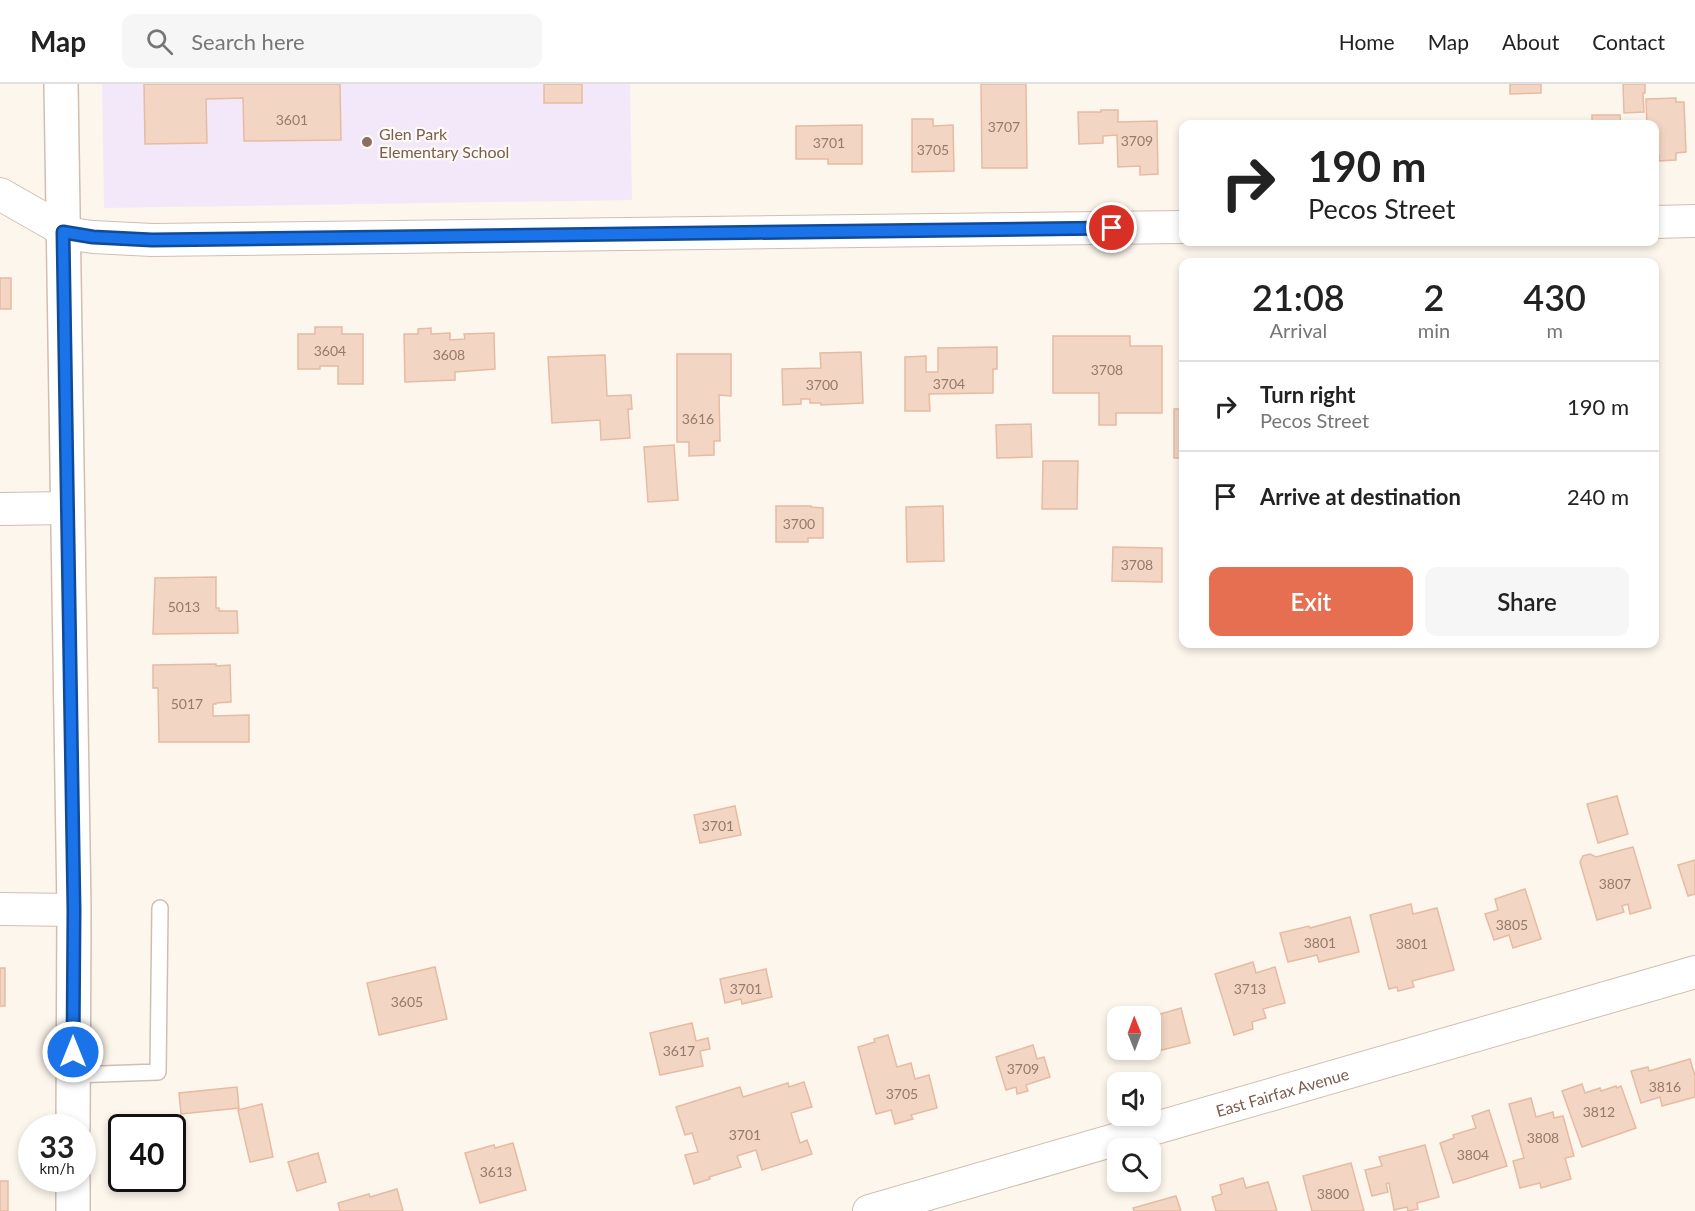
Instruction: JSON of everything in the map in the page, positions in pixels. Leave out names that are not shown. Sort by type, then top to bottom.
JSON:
[{"type":"street","points":[[61,84],[74,910],[73,1114]]},
{"type":"street","points":[[0,194],[63,232],[93,237],[152,240],[1179,227]]},
{"type":"street","points":[[1659,222],[1695,221]]},
{"type":"street","points":[[0,509],[67,508]]},
{"type":"street","points":[[0,909],[74,910]]},
{"type":"street","name":"East Fairfax Avenue","points":[[869,1211],[1695,972]]},
{"type":"street","points":[[73,1192],[73,1211]]},
{"type":"lane","points":[[73,1075],[158,1072],[160,908]]},
{"type":"shaded area","name":"Glen Park Elementary School","points":[[102,84],[630,84],[632,200],[104,208]]},
{"type":"building","points":[[144,84],[340,84],[341,140],[244,141],[243,98],[206,99],[207,143],[145,144]]},
{"type":"building","points":[[544,84],[582,84],[582,103],[544,103]]},
{"type":"building","points":[[981,84],[1026,84],[1027,168],[982,168]]},
{"type":"building","points":[[1510,84],[1541,84],[1541,93],[1510,94]]},
{"type":"building","points":[[1623,84],[1645,84],[1644,112],[1624,113]]},
{"type":"building","points":[[1676,98],[1676,102],[1684,102],[1686,152],[1676,153],[1676,160],[1659,161],[1659,120],[1647,120],[1646,99]]},
{"type":"building","points":[[1101,110],[1118,110],[1118,122],[1157,121],[1158,174],[1140,175],[1140,166],[1118,167],[1117,135],[1103,136],[1103,143],[1079,144],[1078,112],[1101,112]]},
{"type":"building","points":[[1592,115],[1620,115],[1621,120],[1592,120]]},
{"type":"building","points":[[912,119],[933,119],[933,126],[953,125],[954,171],[912,172]]},
{"type":"building","points":[[862,125],[862,164],[828,164],[828,159],[796,159],[796,126]]},
{"type":"building","points":[[0,278],[11,278],[11,309],[0,309]]},
{"type":"building","points":[[315,327],[342,327],[342,334],[363,334],[363,384],[338,384],[338,366],[298,369],[298,334],[315,334]]},
{"type":"building","points":[[431,328],[431,334],[450,333],[450,340],[465,339],[464,334],[494,333],[495,369],[455,372],[455,380],[405,382],[404,334],[418,334],[418,329]]},
{"type":"building","points":[[1053,336],[1130,336],[1130,346],[1162,346],[1162,413],[1116,413],[1116,425],[1099,425],[1099,393],[1053,393]]},
{"type":"building","points":[[997,347],[997,369],[993,369],[993,393],[929,394],[930,411],[905,411],[905,357],[926,356],[926,372],[938,372],[938,348]]},
{"type":"building","points":[[861,352],[863,403],[821,405],[821,403],[810,403],[810,399],[801,399],[801,404],[783,405],[782,369],[821,368],[820,353]]},
{"type":"building","points":[[677,354],[731,354],[731,396],[719,395],[720,441],[714,441],[714,455],[689,456],[689,442],[677,442]]},
{"type":"building","points":[[605,355],[607,396],[631,395],[632,409],[628,409],[630,438],[601,440],[600,420],[552,423],[548,357]]},
{"type":"building","points":[[1174,409],[1179,409],[1179,458],[1174,458]]},
{"type":"building","points":[[1031,424],[1032,457],[997,458],[996,425]]},
{"type":"building","points":[[674,445],[678,500],[648,502],[644,447]]},
{"type":"building","points":[[1043,461],[1078,461],[1077,509],[1042,509]]},
{"type":"building","points":[[776,506],[823,508],[823,538],[808,538],[808,542],[776,542]]},
{"type":"building","points":[[943,506],[944,561],[907,562],[906,507]]},
{"type":"building","points":[[1113,547],[1162,548],[1162,582],[1112,581]]},
{"type":"building","points":[[216,577],[216,608],[219,608],[219,611],[237,611],[238,633],[153,634],[155,578]]},
{"type":"building","points":[[216,664],[216,666],[230,665],[231,702],[213,704],[213,716],[249,715],[249,742],[159,742],[158,688],[153,688],[153,665]]},
{"type":"building","points":[[1617,796],[1628,834],[1598,843],[1587,804]]},
{"type":"building","points":[[735,806],[741,835],[700,843],[694,815]]},
{"type":"building","points":[[1633,847],[1651,908],[1630,914],[1628,904],[1622,906],[1624,912],[1597,920],[1580,862],[1583,856],[1590,854],[1596,857]]},
{"type":"building","points":[[1695,860],[1695,894],[1688,896],[1678,865]]},
{"type":"building","points":[[1525,889],[1541,939],[1513,948],[1509,935],[1494,940],[1485,914],[1498,910],[1495,899]]},
{"type":"building","points":[[1411,904],[1413,914],[1437,908],[1454,970],[1412,981],[1414,987],[1398,991],[1397,987],[1389,989],[1370,915]]},
{"type":"building","points":[[1350,917],[1359,952],[1319,962],[1317,955],[1288,962],[1280,933],[1309,926],[1310,928]]},
{"type":"building","points":[[1253,962],[1256,973],[1275,967],[1285,1003],[1263,1009],[1266,1018],[1252,1022],[1253,1029],[1234,1035],[1215,974]]},
{"type":"building","points":[[435,967],[447,1019],[379,1035],[367,983]]},
{"type":"building","points":[[0,968],[5,968],[5,1006],[0,1006]]},
{"type":"building","points":[[766,969],[772,997],[742,1004],[741,999],[725,1003],[720,979]]},
{"type":"building","points":[[1181,1008],[1190,1043],[1161,1050],[1161,1014]]},
{"type":"building","points":[[692,1023],[696,1041],[708,1038],[710,1049],[700,1051],[703,1066],[660,1075],[650,1033]]},
{"type":"building","points":[[888,1035],[897,1067],[911,1063],[915,1079],[929,1075],[937,1108],[911,1115],[913,1119],[895,1124],[891,1110],[876,1114],[858,1047]]},
{"type":"building","points":[[1033,1045],[1037,1059],[1044,1057],[1050,1077],[1026,1085],[1028,1091],[1017,1094],[1016,1087],[1006,1090],[996,1057]]},
{"type":"building","points":[[1690,1059],[1695,1076],[1695,1097],[1662,1106],[1660,1097],[1641,1103],[1631,1071],[1648,1067],[1649,1071]]},
{"type":"building","points":[[804,1082],[812,1107],[791,1113],[800,1143],[807,1140],[812,1154],[762,1170],[756,1150],[737,1156],[741,1167],[694,1184],[685,1155],[698,1152],[692,1133],[685,1135],[676,1107],[740,1087],[743,1097],[788,1083],[789,1087]]},
{"type":"building","points":[[1582,1084],[1585,1093],[1600,1088],[1601,1091],[1621,1086],[1636,1128],[1582,1147],[1562,1091]]},
{"type":"building","points":[[237,1087],[239,1108],[181,1114],[179,1093]]},
{"type":"building","points":[[1531,1098],[1536,1117],[1553,1112],[1554,1118],[1563,1116],[1574,1156],[1565,1158],[1571,1179],[1541,1188],[1540,1183],[1520,1188],[1513,1161],[1524,1158],[1509,1104]]},
{"type":"building","points":[[262,1104],[273,1157],[250,1162],[238,1110]]},
{"type":"building","points":[[1489,1110],[1507,1166],[1453,1183],[1440,1143],[1454,1138],[1453,1135],[1476,1128],[1472,1116]]},
{"type":"building","points":[[513,1143],[526,1190],[480,1203],[465,1153],[494,1145],[495,1148]]},
{"type":"building","points":[[1425,1145],[1439,1197],[1417,1203],[1418,1209],[1408,1211],[1407,1207],[1394,1210],[1389,1183],[1386,1184],[1388,1192],[1372,1196],[1365,1170],[1382,1166],[1379,1157]]},
{"type":"building","points":[[318,1153],[326,1182],[297,1191],[288,1162]]},
{"type":"building","points":[[1351,1163],[1364,1211],[1312,1211],[1303,1176]]},
{"type":"building","points":[[1243,1178],[1246,1188],[1268,1182],[1277,1211],[1216,1211],[1212,1197],[1222,1194],[1220,1185]]},
{"type":"building","points":[[0,1181],[8,1181],[8,1211],[0,1211]]},
{"type":"building","points":[[397,1189],[403,1211],[340,1211],[338,1203]]},
{"type":"building","points":[[1176,1196],[1181,1211],[1134,1211],[1133,1208]]},
{"type":"place","name":"Glen Park Elementary School","points":[[367,142]]},
{"type":"route","points":[[73,1052],[74,910],[63,232],[93,237],[152,240],[1112,228]]}]
